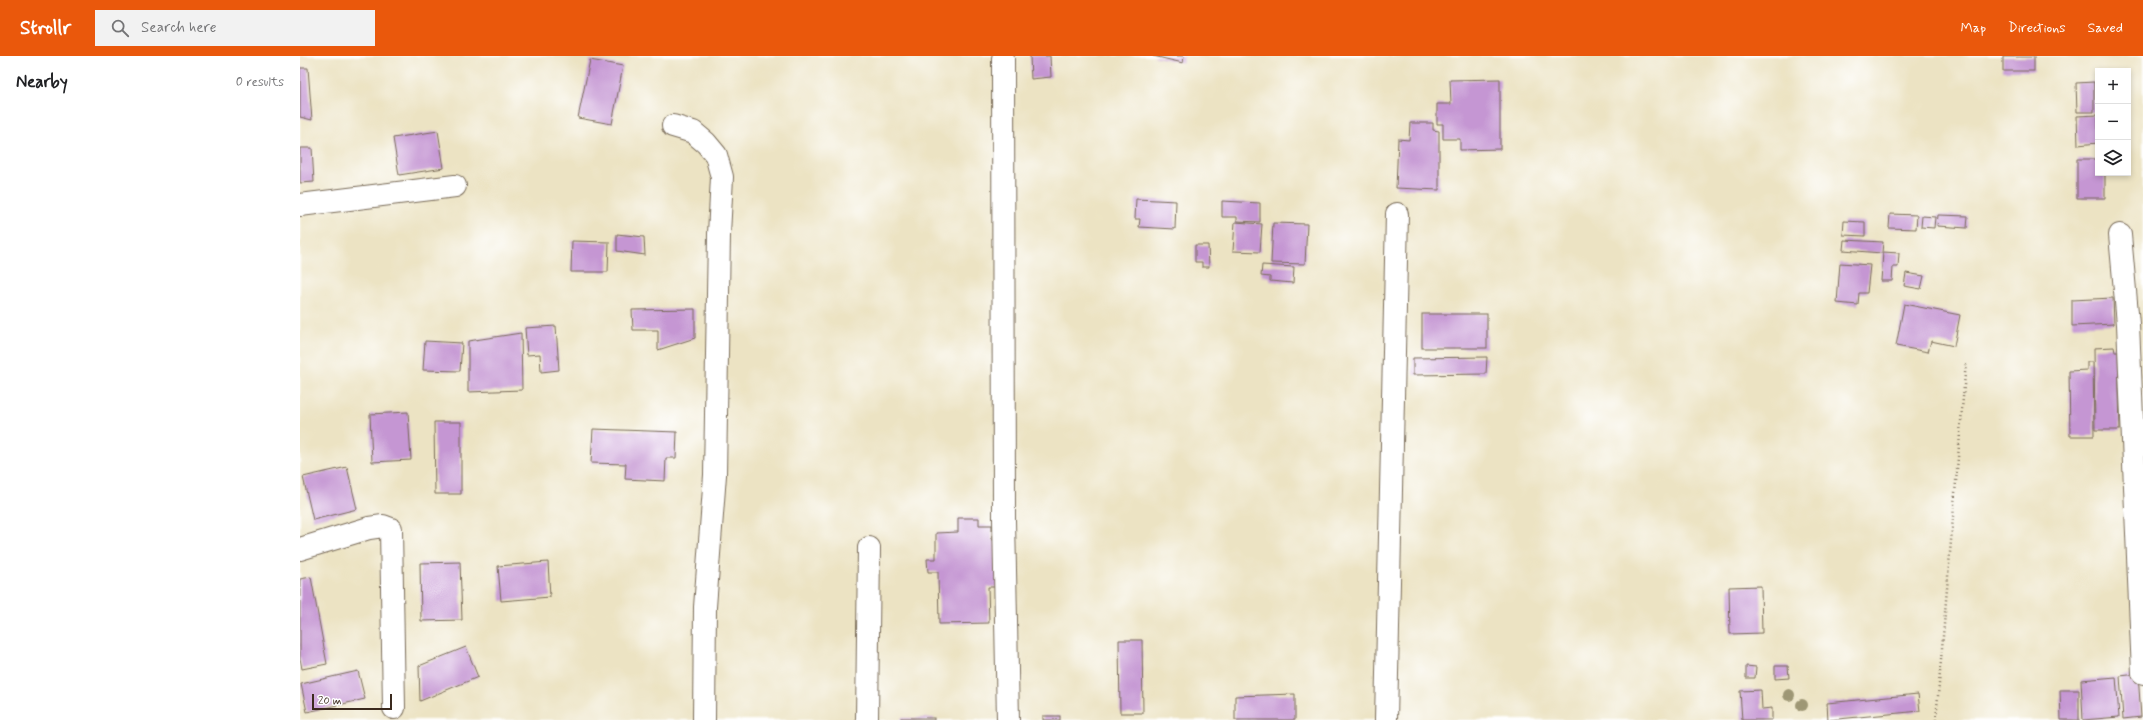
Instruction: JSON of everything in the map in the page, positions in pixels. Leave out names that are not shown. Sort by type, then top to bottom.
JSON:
[{"type":"street","points":[[1003,58],[1004,520],[1008,720]]},
{"type":"street","points":[[673,126],[693,132],[706,143],[716,155],[722,177],[719,234],[715,475],[705,607],[704,720]]},
{"type":"street","points":[[300,205],[455,186]]},
{"type":"street","points":[[1386,720],[1397,214]]},
{"type":"street","points":[[2120,235],[2128,324],[2143,673]]},
{"type":"street","points":[[300,549],[369,528],[383,526],[390,529],[394,708]]},
{"type":"street","points":[[867,720],[869,548]]},
{"type":"path","points":[[1936,720],[1966,362]]},
{"type":"building","points":[[1030,56],[1050,56],[1051,77],[1031,79]]},
{"type":"building","points":[[1153,56],[1184,56],[1183,63]]},
{"type":"building","points":[[2003,57],[2034,57],[2034,71],[2003,71]]},
{"type":"building","points":[[590,60],[623,66],[612,124],[578,118]]},
{"type":"building","points":[[300,68],[308,68],[312,120],[300,117]]},
{"type":"building","points":[[1500,79],[1500,149],[1460,150],[1460,139],[1443,139],[1443,124],[1437,124],[1437,104],[1451,104],[1450,80]]},
{"type":"building","points":[[2094,82],[2094,112],[2077,112],[2076,83]]},
{"type":"building","points":[[2095,115],[2095,143],[2078,145],[2077,116]]},
{"type":"building","points":[[1410,123],[1433,123],[1433,130],[1439,131],[1439,190],[1396,188],[1398,139],[1409,140]]},
{"type":"building","points":[[438,131],[444,168],[399,175],[393,138]]},
{"type":"building","points":[[300,148],[312,148],[314,182],[300,183]]},
{"type":"building","points":[[2077,159],[2095,159],[2095,176],[2105,176],[2105,198],[2077,198]]},
{"type":"building","points":[[1136,199],[1176,201],[1175,229],[1139,227],[1140,219],[1135,219]]},
{"type":"building","points":[[1222,201],[1260,203],[1260,222],[1237,221],[1237,217],[1222,217]]},
{"type":"building","points":[[1890,214],[1917,215],[1916,229],[1889,228]]},
{"type":"building","points":[[1938,215],[1968,216],[1967,228],[1937,226]]},
{"type":"building","points":[[1922,216],[1935,217],[1934,228],[1921,227]]},
{"type":"building","points":[[1844,221],[1865,222],[1865,236],[1843,235]]},
{"type":"building","points":[[1235,222],[1262,224],[1260,252],[1233,251]]},
{"type":"building","points":[[1273,223],[1307,224],[1305,264],[1271,263]]},
{"type":"building","points":[[617,234],[644,237],[645,255],[617,251]]},
{"type":"building","points":[[1844,240],[1883,242],[1882,253],[1843,250]]},
{"type":"building","points":[[572,241],[609,242],[608,272],[571,272]]},
{"type":"building","points":[[1195,245],[1208,245],[1209,267],[1202,267],[1202,262],[1195,262]]},
{"type":"building","points":[[1883,252],[1899,253],[1898,267],[1893,267],[1892,281],[1881,281]]},
{"type":"building","points":[[1840,263],[1870,265],[1867,293],[1859,293],[1858,305],[1837,303]]},
{"type":"building","points":[[1262,265],[1294,267],[1293,283],[1270,281],[1270,277],[1261,276]]},
{"type":"building","points":[[1906,273],[1924,276],[1921,289],[1904,286]]},
{"type":"building","points":[[2113,298],[2114,324],[2072,326],[2072,300]]},
{"type":"building","points":[[1904,304],[1960,315],[1954,346],[1931,341],[1928,352],[1896,346]]},
{"type":"building","points":[[695,309],[695,338],[658,350],[658,330],[633,330],[632,310]]},
{"type":"building","points":[[1422,314],[1487,314],[1487,348],[1422,348]]},
{"type":"building","points":[[556,326],[559,370],[541,372],[540,354],[527,355],[525,328]]},
{"type":"building","points":[[521,333],[522,390],[468,392],[468,341]]},
{"type":"building","points":[[425,341],[462,343],[460,371],[423,370]]},
{"type":"building","points":[[2114,347],[2115,352],[2118,352],[2120,430],[2095,430],[2094,348]]},
{"type":"building","points":[[1487,357],[1486,374],[1413,375],[1413,358]]},
{"type":"building","points":[[2087,362],[2093,362],[2094,436],[2070,436],[2069,371],[2087,370]]},
{"type":"building","points":[[408,412],[411,460],[372,462],[370,414]]},
{"type":"building","points":[[434,422],[461,422],[461,494],[435,494]]},
{"type":"building","points":[[593,429],[677,432],[676,458],[666,458],[665,481],[625,479],[626,464],[591,463]]},
{"type":"building","points":[[347,467],[357,509],[313,520],[303,477]]},
{"type":"building","points":[[958,518],[979,518],[979,525],[992,525],[992,540],[1001,539],[1001,587],[988,587],[989,623],[939,624],[938,572],[928,572],[927,559],[936,559],[936,533],[958,532]]},
{"type":"building","points":[[460,562],[462,620],[421,621],[420,563]]},
{"type":"building","points":[[548,562],[550,597],[501,601],[498,566]]},
{"type":"building","points":[[311,577],[327,664],[302,669],[300,658],[300,579]]},
{"type":"building","points":[[1761,586],[1762,633],[1730,634],[1729,587]]},
{"type":"building","points":[[1119,640],[1142,640],[1143,713],[1120,713]]},
{"type":"building","points":[[466,647],[478,677],[420,701],[419,666]]},
{"type":"building","points":[[1746,666],[1756,667],[1755,678],[1746,678]]},
{"type":"building","points":[[1775,666],[1788,666],[1789,678],[1775,679]]},
{"type":"building","points":[[358,671],[365,699],[307,712],[301,684]]},
{"type":"building","points":[[2138,674],[2141,717],[2123,719],[2120,676]]},
{"type":"building","points":[[2116,677],[2119,717],[2083,720],[2081,680]]},
{"type":"building","points":[[1761,690],[1762,709],[1772,708],[1772,720],[1742,720],[1740,691]]},
{"type":"building","points":[[2060,690],[2079,690],[2079,720],[2061,720]]},
{"type":"building","points":[[1295,694],[1295,720],[1235,720],[1235,696]]},
{"type":"building","points":[[1918,694],[1920,711],[1828,720],[1827,703]]},
{"type":"building","points":[[1043,716],[1060,716],[1060,720],[1043,720]]},
{"type":"building","points":[[901,718],[934,718],[934,720],[901,720]]}]
